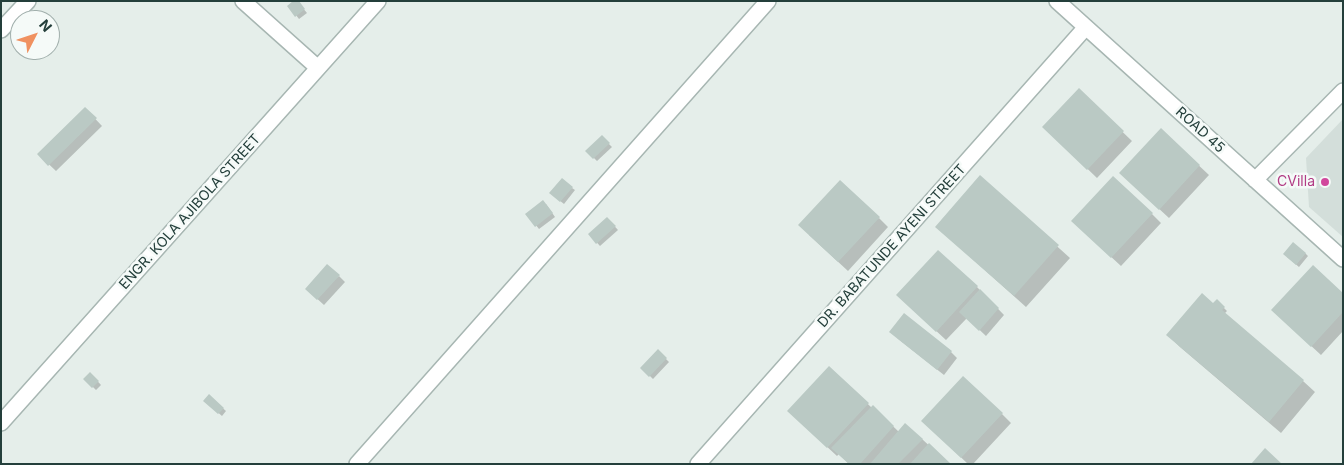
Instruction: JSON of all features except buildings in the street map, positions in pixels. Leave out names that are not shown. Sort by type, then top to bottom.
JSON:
[{"type":"street","points":[[1,30],[28,1]]},
{"type":"street","points":[[243,1],[318,68]]},
{"type":"street","name":"ENGR. KOLA AJIBOLA STREET","points":[[1,423],[378,1]]},
{"type":"street","points":[[357,464],[768,1]]},
{"type":"street","name":"ROAD 45","points":[[1057,1],[1343,259]]},
{"type":"street","name":"DR. BABATUNDE AYENI STREET","points":[[698,464],[1086,27]]},
{"type":"street","points":[[1255,180],[1343,90]]},
{"type":"shaded area","name":"CVilla","points":[[1343,119],[1343,237],[1309,207],[1306,158]]},
{"type":"place","name":"CVilla","points":[[1325,182]]}]
